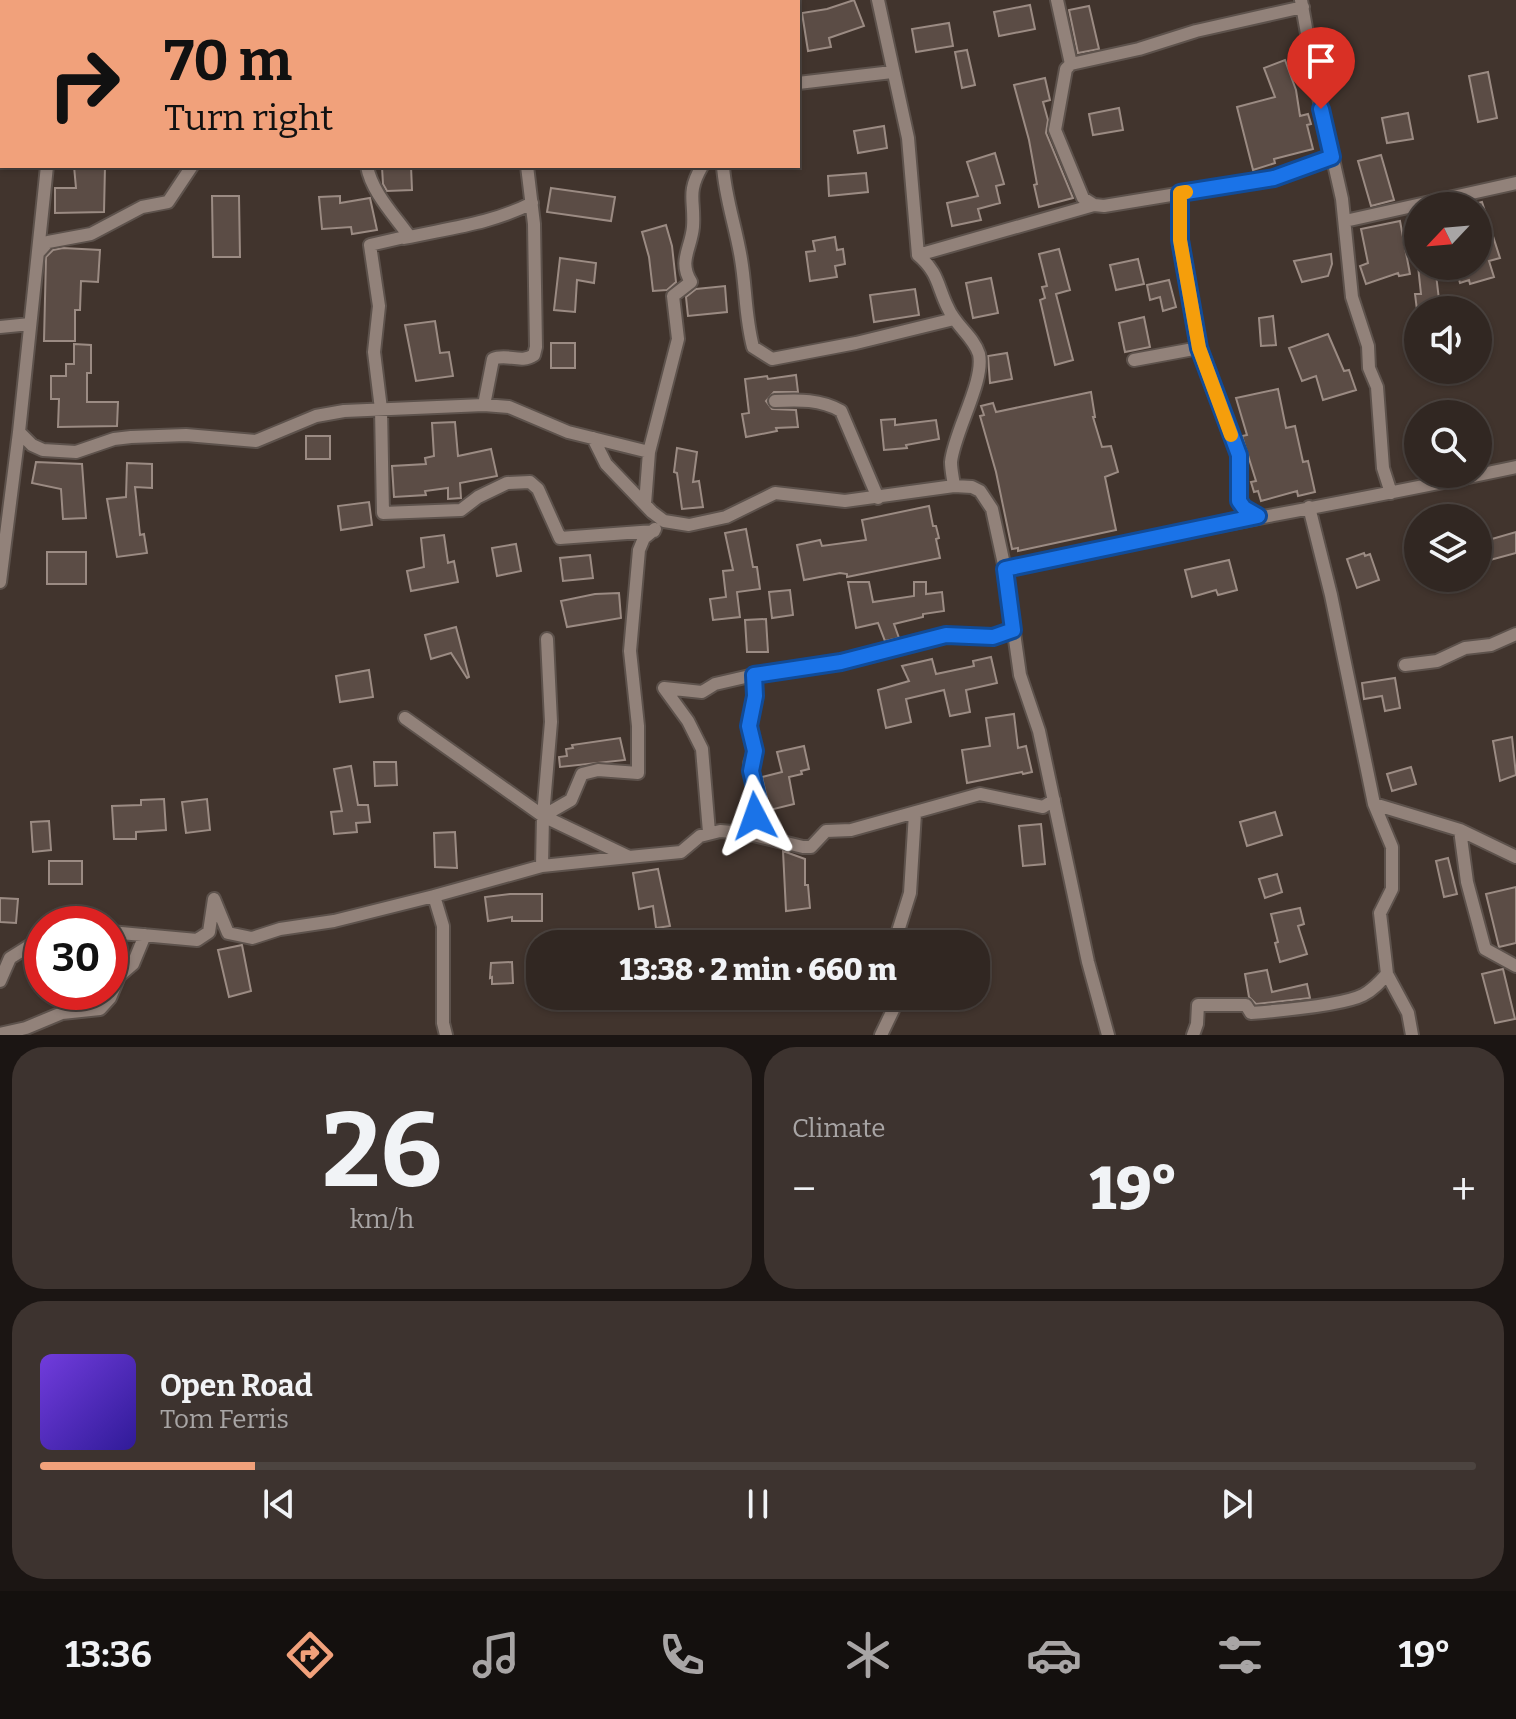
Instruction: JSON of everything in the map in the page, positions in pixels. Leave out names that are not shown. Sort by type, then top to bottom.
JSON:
[{"type":"street","points":[[878,0],[908,138],[918,255],[938,278],[947,308],[976,347],[980,358],[953,452],[951,466],[954,486]]},
{"type":"street","points":[[1057,0],[1071,64]]},
{"type":"street","points":[[1094,205],[1083,198],[1055,130],[1063,74],[1071,64],[1139,49],[1302,3],[1345,221],[1352,297],[1368,346],[1369,368],[1377,387],[1383,468],[1391,493]]},
{"type":"street","points":[[800,83],[892,72]]},
{"type":"street","points":[[918,255],[1094,205],[1104,206],[1274,178],[1332,157]]},
{"type":"street","points":[[0,582],[47,168]]},
{"type":"street","points":[[38,253],[48,242],[91,234],[142,207],[168,202],[191,168]]},
{"type":"street","points":[[367,168],[378,191],[409,236],[370,245]]},
{"type":"street","points":[[484,405],[493,359],[498,356],[526,360],[534,355],[536,261],[527,168]]},
{"type":"street","points":[[645,504],[649,452],[678,339],[673,296],[691,282],[684,268],[693,230],[691,191],[701,168]]},
{"type":"street","points":[[723,168],[725,192],[741,259],[747,325],[753,347],[772,359],[856,343],[954,319]]},
{"type":"street","points":[[1345,221],[1516,183]]},
{"type":"street","points":[[1180,193],[1180,240],[1199,348],[1239,455],[1239,501],[1258,516]]},
{"type":"street","points":[[370,245],[476,225],[507,216],[532,203]]},
{"type":"street","points":[[370,245],[379,306],[374,352],[381,409],[383,513],[461,510],[478,497],[507,483],[530,482],[538,489],[560,538],[701,523],[726,517],[775,493],[829,501],[878,498],[954,486],[972,487],[985,496],[992,509],[1005,569],[1020,675],[1039,731],[1091,974],[1108,1035]]},
{"type":"street","points":[[0,327],[30,324]]},
{"type":"street","points":[[1134,360],[1199,348]]},
{"type":"street","points":[[775,401],[804,399],[832,405],[841,411],[878,498]]},
{"type":"street","points":[[19,432],[32,445],[76,452],[114,439],[131,437],[186,435],[256,441],[316,416],[381,409],[484,405],[509,407],[542,423],[649,452]]},
{"type":"street","points":[[593,438],[606,464],[645,504],[659,526]]},
{"type":"street","points":[[1005,569],[1258,516],[1516,467]]},
{"type":"street","points":[[1309,507],[1331,595],[1374,804],[1392,847],[1392,889],[1380,913],[1387,974],[1408,1013],[1412,1035]]},
{"type":"street","points":[[543,816],[571,800],[582,774],[598,770],[638,773],[638,726],[630,651],[639,550],[644,538],[659,526]]},
{"type":"street","points":[[709,832],[702,749],[688,721],[664,688],[702,692],[715,684],[841,662],[946,635],[993,637],[1013,630]]},
{"type":"street","points":[[1405,665],[1437,661],[1465,648],[1491,645],[1516,634]]},
{"type":"street","points":[[542,866],[551,722],[547,639]]},
{"type":"street","points":[[745,833],[759,805],[750,763],[755,751],[749,726],[755,696],[754,675]]},
{"type":"street","points":[[405,718],[543,816],[629,857]]},
{"type":"street","points":[[128,934],[197,940],[209,932],[214,899],[228,933],[252,938],[280,929],[334,921],[542,866],[681,852],[709,832],[745,833],[811,847],[826,831],[851,830],[980,794],[1043,807],[1054,800]]},
{"type":"street","points":[[1374,804],[1460,830],[1516,857]]},
{"type":"street","points":[[898,930],[910,893],[915,813]]},
{"type":"street","points":[[1460,830],[1467,882],[1485,949],[1516,966]]},
{"type":"street","points":[[434,896],[443,926],[443,1023],[446,1035]]},
{"type":"street","points":[[0,1034],[26,1028],[62,1013],[100,1009],[110,998],[119,976],[133,964],[145,935]]},
{"type":"street","points":[[0,981],[10,958],[24,949]]},
{"type":"street","points":[[1193,1035],[1198,1005],[1246,1005],[1251,1013],[1289,1009],[1360,997],[1372,990],[1387,974]]},
{"type":"street","points":[[881,1035],[893,1010]]},
{"type":"building","points":[[854,0],[864,26],[829,38],[831,47],[808,51],[802,13]]},
{"type":"building","points":[[1030,5],[1035,29],[999,36],[994,12]]},
{"type":"building","points":[[1089,6],[1099,49],[1078,53],[1069,10]]},
{"type":"building","points":[[949,23],[953,46],[916,52],[912,29]]},
{"type":"building","points":[[967,50],[975,85],[962,88],[955,52]]},
{"type":"building","points":[[1285,60],[1296,90],[1300,116],[1308,114],[1311,124],[1307,125],[1313,149],[1274,159],[1275,163],[1253,170],[1237,107],[1275,97],[1264,68]]},
{"type":"building","points":[[1488,72],[1497,118],[1478,122],[1469,76]]},
{"type":"building","points":[[1045,78],[1050,100],[1043,102],[1048,120],[1046,133],[1073,198],[1039,207],[1029,140],[1014,85]]},
{"type":"building","points":[[1119,108],[1123,130],[1093,135],[1089,114]]},
{"type":"building","points":[[1408,113],[1413,139],[1387,143],[1382,118]]},
{"type":"building","points":[[884,126],[887,148],[858,153],[854,131]]},
{"type":"building","points":[[995,153],[1004,184],[996,186],[1000,203],[978,209],[981,220],[952,226],[947,203],[978,196],[967,162]]},
{"type":"building","points":[[1381,155],[1394,200],[1371,206],[1358,161]]},
{"type":"building","points":[[74,168],[105,168],[104,212],[55,213],[55,188],[76,188]]},
{"type":"building","points":[[382,168],[411,168],[412,190],[387,191],[383,184]]},
{"type":"building","points":[[866,173],[868,192],[829,196],[828,176]]},
{"type":"building","points":[[551,188],[615,197],[611,221],[547,212]]},
{"type":"building","points":[[212,196],[239,196],[240,257],[213,257]]},
{"type":"building","points":[[340,196],[340,203],[370,198],[377,230],[352,234],[351,227],[322,229],[319,197]]},
{"type":"building","points":[[1400,221],[1404,242],[1404,275],[1399,276],[1398,273],[1366,284],[1360,266],[1368,263],[1361,229]]},
{"type":"building","points":[[666,225],[676,282],[667,290],[653,291],[642,232]]},
{"type":"building","points":[[1492,233],[1500,258],[1492,260]]},
{"type":"building","points":[[835,237],[837,250],[843,249],[845,264],[835,266],[837,277],[810,281],[806,252],[815,251],[813,241]]},
{"type":"building","points":[[1059,249],[1070,290],[1056,294],[1073,360],[1055,365],[1040,300],[1045,298],[1042,287],[1047,286],[1039,254]]},
{"type":"building","points":[[53,250],[100,250],[98,282],[81,281],[80,310],[75,310],[75,341],[44,341],[46,257]]},
{"type":"building","points":[[1331,254],[1328,276],[1302,282],[1294,261]]},
{"type":"building","points":[[560,258],[596,263],[594,283],[577,280],[575,312],[554,310]]},
{"type":"building","points":[[1138,259],[1144,284],[1116,290],[1110,265]]},
{"type":"building","points":[[991,278],[998,313],[973,318],[966,283]]},
{"type":"building","points":[[1169,280],[1176,307],[1163,311],[1160,297],[1150,300],[1147,285]]},
{"type":"building","points":[[1420,280],[1437,280],[1439,296],[1415,296],[1421,294]]},
{"type":"building","points":[[725,286],[727,312],[688,316],[686,297],[696,289]]},
{"type":"building","points":[[915,289],[919,315],[874,322],[870,295]]},
{"type":"building","points":[[1273,316],[1276,345],[1261,346],[1259,318]]},
{"type":"building","points":[[1144,317],[1150,347],[1125,352],[1119,323]]},
{"type":"building","points":[[435,321],[440,353],[449,352],[453,376],[416,381],[405,325]]},
{"type":"building","points":[[1328,334],[1344,371],[1349,370],[1356,390],[1323,400],[1316,376],[1302,381],[1289,348]]},
{"type":"building","points":[[551,343],[575,343],[575,368],[551,368]]},
{"type":"building","points":[[74,344],[91,345],[87,402],[118,402],[117,426],[58,427],[59,399],[51,399],[51,376],[66,376],[66,364],[74,364]]},
{"type":"building","points":[[1007,353],[1012,379],[990,383],[988,356]]},
{"type":"building","points":[[796,375],[798,392],[774,392],[766,401],[772,409],[796,410],[798,427],[776,428],[777,431],[746,437],[742,414],[749,413],[745,379]]},
{"type":"building","points":[[1278,389],[1286,428],[1295,426],[1303,462],[1308,461],[1315,492],[1298,496],[1297,491],[1261,501],[1251,482],[1256,481],[1242,436],[1247,435],[1236,398]]},
{"type":"building","points":[[1091,392],[1093,417],[1102,447],[1111,446],[1118,472],[1105,477],[1116,530],[1018,551],[1018,548],[1012,549],[996,472],[980,416],[984,415],[981,406],[993,403],[996,412]]},
{"type":"building","points":[[895,419],[895,425],[936,420],[939,439],[906,445],[907,448],[884,450],[881,420]]},
{"type":"building","points":[[455,422],[458,456],[491,449],[497,476],[460,483],[461,498],[448,499],[448,488],[425,491],[426,495],[394,497],[392,466],[426,464],[425,458],[434,456],[432,423]]},
{"type":"building","points":[[306,436],[330,436],[330,459],[306,459]]},
{"type":"building","points":[[677,448],[697,452],[693,482],[699,481],[703,507],[682,509],[677,473],[674,472]]},
{"type":"building","points":[[36,462],[82,464],[86,518],[63,519],[61,489],[32,483]]},
{"type":"building","points":[[127,463],[152,464],[152,488],[135,487],[140,535],[144,534],[147,553],[117,557],[107,499],[126,497]]},
{"type":"building","points":[[369,502],[372,525],[341,530],[338,506]]},
{"type":"building","points":[[929,506],[939,538],[936,539],[940,558],[847,577],[847,574],[840,573],[804,580],[797,545],[820,540],[822,546],[866,540],[862,520]]},
{"type":"building","points":[[746,529],[760,589],[737,592],[740,617],[713,620],[710,599],[726,597],[723,571],[733,570],[725,533]]},
{"type":"building","points":[[1516,532],[1516,553],[1492,559],[1492,539]]},
{"type":"building","points":[[444,535],[448,563],[454,561],[458,582],[411,591],[407,571],[424,567],[421,538]]},
{"type":"building","points":[[516,544],[521,571],[497,576],[492,548]]},
{"type":"building","points":[[47,552],[86,552],[86,584],[47,584]]},
{"type":"building","points":[[1364,553],[1365,556],[1370,554],[1379,580],[1357,588],[1347,559]]},
{"type":"building","points":[[590,555],[593,578],[563,581],[560,558]]},
{"type":"building","points":[[1229,560],[1237,590],[1218,595],[1216,590],[1192,597],[1185,570]]},
{"type":"building","points":[[848,582],[869,582],[873,602],[914,596],[914,582],[926,582],[926,594],[942,592],[944,611],[894,624],[899,638],[885,641],[878,623],[856,628]]},
{"type":"building","points":[[790,590],[793,615],[772,618],[769,592]]},
{"type":"building","points":[[619,593],[621,618],[567,627],[561,601]]},
{"type":"building","points":[[766,619],[768,652],[747,652],[745,620]]},
{"type":"building","points":[[456,627],[467,678],[451,653],[431,659],[425,635]]},
{"type":"building","points":[[991,657],[997,683],[966,690],[970,712],[950,716],[944,690],[906,699],[911,722],[886,728],[878,690],[909,681],[902,666],[932,659],[936,674],[974,666],[973,661]]},
{"type":"building","points":[[369,670],[373,697],[340,702],[336,676]]},
{"type":"building","points":[[1395,678],[1400,708],[1385,711],[1382,696],[1364,699],[1362,683]]},
{"type":"building","points":[[1014,714],[1018,748],[1026,746],[1032,772],[967,783],[962,750],[990,746],[986,718]]},
{"type":"building","points":[[1512,737],[1516,775],[1500,781],[1493,741]]},
{"type":"building","points":[[620,738],[625,760],[560,767],[559,757],[567,756],[566,749],[573,748],[572,745]]},
{"type":"building","points":[[804,746],[809,769],[789,777],[794,804],[766,811],[768,803],[762,777],[782,772],[777,752]]},
{"type":"building","points":[[374,762],[396,762],[397,785],[375,786]]},
{"type":"building","points":[[351,766],[358,805],[368,805],[370,822],[356,823],[357,832],[334,834],[331,812],[342,811],[334,769]]},
{"type":"building","points":[[1411,767],[1416,784],[1392,791],[1387,774]]},
{"type":"building","points":[[164,799],[166,830],[136,832],[136,839],[114,839],[112,806],[141,805],[141,800]]},
{"type":"building","points":[[207,799],[210,830],[186,833],[182,802]]},
{"type":"building","points":[[1275,812],[1282,835],[1247,846],[1240,822]]},
{"type":"building","points":[[49,821],[51,850],[33,852],[31,822]]},
{"type":"building","points":[[1041,824],[1045,864],[1023,866],[1019,826]]},
{"type":"building","points":[[455,832],[457,868],[435,867],[434,833]]},
{"type":"building","points":[[783,851],[805,859],[805,885],[808,885],[810,908],[786,911]]},
{"type":"building","points":[[1448,858],[1457,894],[1444,897],[1436,861]]},
{"type":"building","points":[[49,861],[82,861],[82,884],[49,884]]},
{"type":"building","points":[[658,869],[670,926],[656,928],[653,906],[639,909],[633,873]]},
{"type":"building","points":[[1277,874],[1282,892],[1265,898],[1259,879]]},
{"type":"building","points":[[1516,887],[1516,943],[1499,947],[1486,894]]},
{"type":"building","points":[[542,894],[542,921],[512,921],[512,917],[488,921],[485,897]]},
{"type":"building","points":[[0,898],[18,899],[16,923],[0,922]]},
{"type":"building","points":[[1300,908],[1304,924],[1298,926],[1307,954],[1280,962],[1271,914]]},
{"type":"building","points":[[242,945],[251,991],[229,997],[218,950]]},
{"type":"building","points":[[512,962],[513,983],[492,984],[491,963]]},
{"type":"building","points":[[1503,969],[1515,1019],[1495,1023],[1482,974]]},
{"type":"building","points":[[1267,970],[1272,992],[1307,984],[1310,998],[1256,1004],[1249,997],[1245,974]]},
{"type":"slow traffic","points":[[1186,192],[1180,193],[1180,240],[1199,348],[1231,435]]},
{"type":"route","points":[[755,816],[759,805],[751,771],[750,763],[755,751],[749,726],[755,696],[754,675],[841,662],[946,635],[959,633],[993,637],[1013,630],[1005,569],[1258,516],[1239,501],[1239,455],[1199,348],[1180,240],[1180,193],[1274,178],[1332,157],[1321,109]]}]
